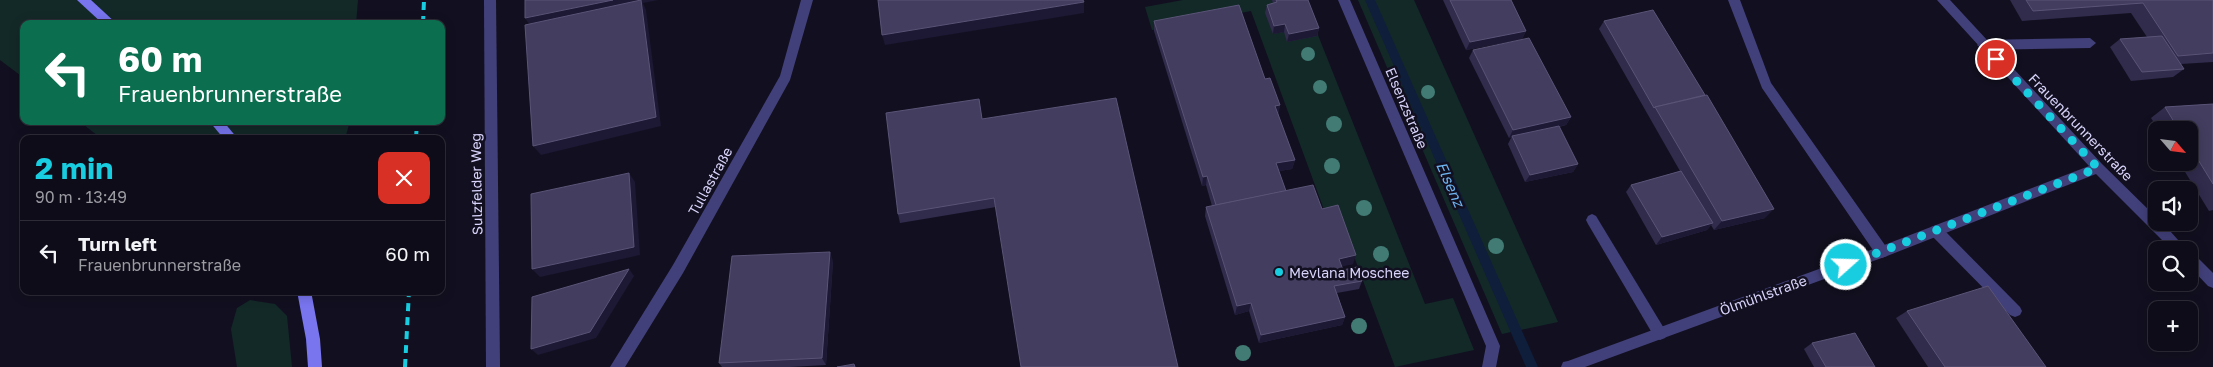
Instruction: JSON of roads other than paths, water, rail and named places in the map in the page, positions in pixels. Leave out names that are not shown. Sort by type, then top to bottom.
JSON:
[{"type":"main road","points":[[83,0],[106,20]]},
{"type":"main road","points":[[219,125],[228,135]]},
{"type":"main road","points":[[305,295],[313,339],[315,367]]},
{"type":"street","name":"Sulzfelder Weg","points":[[490,0],[493,367]]},
{"type":"street","name":"Tullastraße","points":[[617,367],[678,269],[786,78],[807,0]]},
{"type":"street","name":"Elsenzstraße","points":[[1344,0],[1493,346],[1489,367]]},
{"type":"street","points":[[1734,0],[1766,85],[1882,252]]},
{"type":"street","name":"Frauenbrunnerstraße","points":[[1943,0],[2098,168],[2172,241]]},
{"type":"street","points":[[1984,45],[2090,43]]},
{"type":"street","name":"Ölmühlstraße","points":[[1568,367],[1882,252],[2098,168]]},
{"type":"street","points":[[1592,220],[1660,334]]},
{"type":"street","points":[[1936,231],[2015,311]]},
{"type":"street","points":[[2198,267],[2213,282]]},
{"type":"waterway","name":"Elsenz","points":[[1370,0],[1532,367]]},
{"type":"railway","points":[[423,20],[424,0]]},
{"type":"railway","points":[[416,135],[417,125]]},
{"type":"railway","points":[[405,367],[409,295]]},
{"type":"place","name":"Mevlana Moschee","points":[[1279,272]]}]
